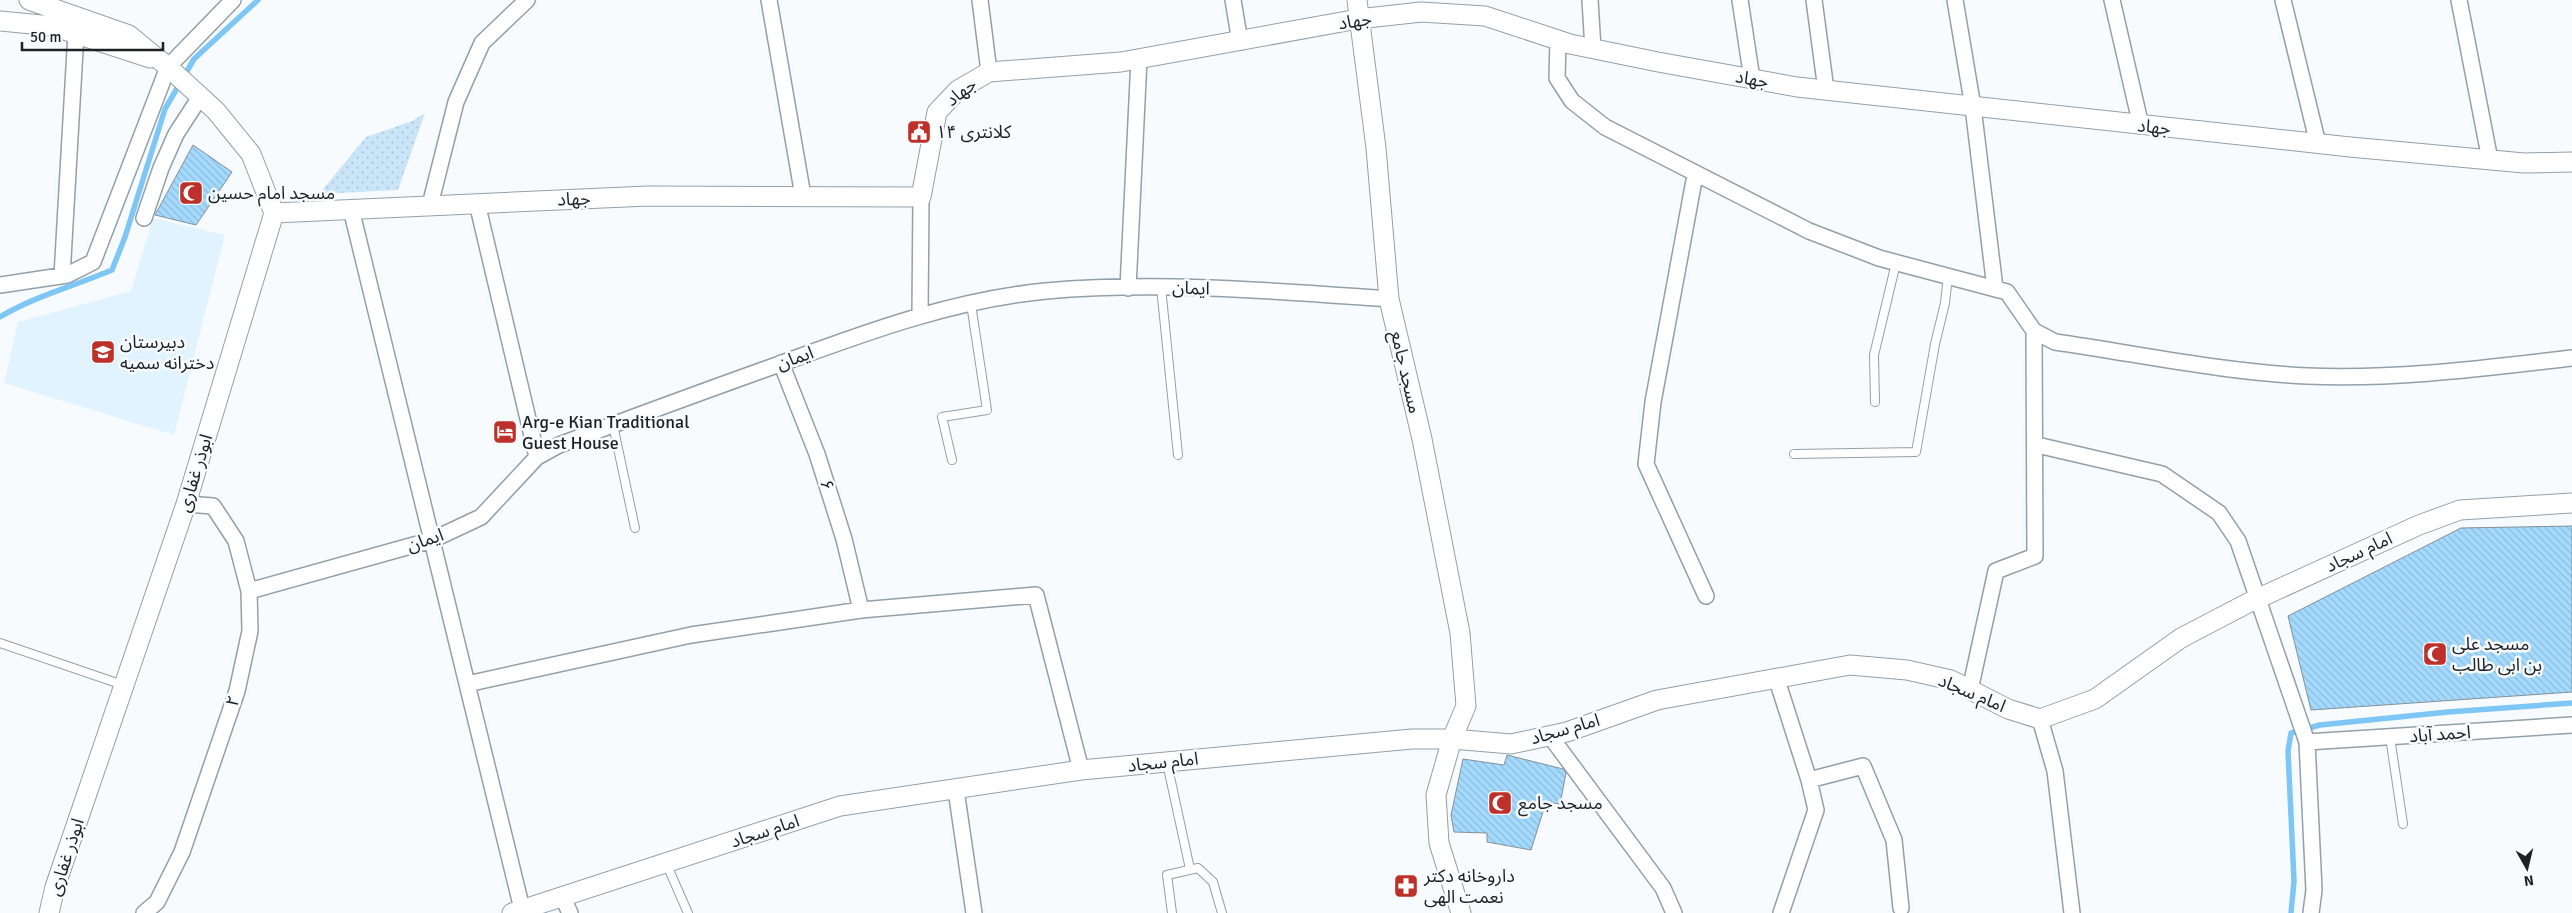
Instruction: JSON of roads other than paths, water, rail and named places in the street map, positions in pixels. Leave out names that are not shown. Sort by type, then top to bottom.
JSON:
[{"type":"street","points":[[29,0],[129,35],[178,77],[216,112],[251,154],[274,213]]},
{"type":"street","points":[[0,285],[62,276],[93,262],[178,77],[233,0]]},
{"type":"street","points":[[430,205],[456,102],[482,43],[527,0]]},
{"type":"street","points":[[769,0],[803,196]]},
{"type":"street","points":[[980,0],[990,72]]},
{"type":"street","points":[[1233,0],[1240,42]]},
{"type":"street","name":"مسجد جامع","points":[[1357,0],[1376,148],[1389,298],[1422,439],[1460,633],[1466,706],[1452,739],[1436,795],[1439,843],[1460,913]]},
{"type":"street","points":[[1590,0],[1593,49]]},
{"type":"street","points":[[1740,0],[1752,79]]},
{"type":"street","points":[[1814,0],[1826,90]]},
{"type":"street","points":[[1955,0],[1973,107],[1995,288]]},
{"type":"street","points":[[2112,0],[2141,126]]},
{"type":"street","points":[[2283,0],[2318,144]]},
{"type":"street","points":[[2459,0],[2490,160]]},
{"type":"street","name":"جهاد","points":[[274,213],[648,196],[921,197],[937,112],[958,90],[990,72],[1139,59],[1358,19],[1421,12],[1486,16],[1558,40],[1593,49],[1752,79],[1826,90],[2318,144],[2524,163],[2572,162]]},
{"type":"street","points":[[0,21],[52,26],[76,33],[178,77]]},
{"type":"street","points":[[62,276],[76,33]]},
{"type":"street","points":[[1558,40],[1557,78],[1572,101],[1605,126],[1695,175],[1809,231],[1896,263],[2008,292],[2034,331],[2056,342],[2217,369],[2308,376],[2382,376],[2572,358]]},
{"type":"street","points":[[1128,288],[1139,59]]},
{"type":"street","points":[[144,218],[161,168],[176,134],[178,77]]},
{"type":"street","points":[[1695,175],[1653,402],[1646,464],[1706,596]]},
{"type":"street","points":[[920,315],[921,197]]},
{"type":"street","points":[[477,203],[537,457]]},
{"type":"street","points":[[351,209],[467,684],[517,911]]},
{"type":"street","name":"ابوذر غفاری","points":[[49,913],[55,887],[186,504],[274,213]]},
{"type":"street","name":"ایمان","points":[[248,591],[432,540],[481,517],[537,457],[559,445],[781,363],[920,315],[1045,291],[1161,287],[1274,290],[1389,298]]},
{"type":"street","points":[[1970,690],[1996,571],[2036,556],[2037,446],[2034,331]]},
{"type":"street","name":"۶","points":[[781,363],[817,454],[844,539],[861,610]]},
{"type":"street","points":[[2037,446],[2162,474],[2219,513],[2238,541],[2308,742],[2314,890],[2311,913]]},
{"type":"street","name":"امام سجاد","points":[[517,911],[566,904],[666,863],[840,806],[1081,770],[1349,744],[1452,739],[1511,744],[1567,732],[1656,700],[1776,677],[1850,666],[1907,670],[1951,680],[2008,709],[2040,719],[2096,699],[2180,638],[2259,598],[2419,524],[2460,510],[2572,503]]},
{"type":"street","name":"۲","points":[[144,913],[157,902],[182,852],[237,691],[250,631],[248,591],[236,541],[213,506],[186,504]]},
{"type":"street","points":[[467,684],[691,635],[861,610],[1036,595],[1081,770]]},
{"type":"street","points":[[1776,677],[1810,780],[1816,810],[1781,913]]},
{"type":"street","points":[[2040,719],[2054,771],[2072,913]]},
{"type":"street","name":"احمد آباد","points":[[2308,742],[2572,725]]},
{"type":"street","points":[[1550,736],[1663,888],[1674,913]]},
{"type":"street","points":[[1810,780],[1862,766],[1894,840],[1900,908]]},
{"type":"street","points":[[956,790],[974,913]]},
{"type":"lane","points":[[1875,402],[1874,355],[1896,263]]},
{"type":"lane","points":[[1794,454],[1916,452],[1935,344],[1945,303],[1948,276]]},
{"type":"lane","points":[[1161,287],[1178,455]]},
{"type":"lane","points":[[952,460],[942,417],[987,410],[971,304]]},
{"type":"lane","points":[[613,425],[635,528]]},
{"type":"lane","points":[[0,643],[125,686]]},
{"type":"lane","points":[[2390,737],[2403,824]]},
{"type":"lane","points":[[1166,761],[1190,869]]},
{"type":"lane","points":[[666,863],[688,913]]},
{"type":"lane","points":[[1172,913],[1167,876],[1198,868],[1213,882],[1222,913]]},
{"type":"waterway","points":[[0,317],[41,297],[112,270],[125,237],[165,109],[194,59],[258,0]]},
{"type":"waterway","points":[[2291,913],[2294,881],[2288,751],[2291,733],[2320,725],[2448,712],[2572,703]]},
{"type":"place","name":"کلانتری ۱۴","points":[[919,132]]},
{"type":"place","name":"مسجد امام حسین","points":[[191,193]]},
{"type":"place","name":"دبیرستان دخترانه سمیه","points":[[103,352]]},
{"type":"place","name":"Arg-e Kian Traditional Guest House","points":[[505,432]]},
{"type":"place","name":"مسجد علی بن ابی طالب","points":[[2435,654]]},
{"type":"place","name":"مسجد جامع","points":[[1500,803]]},
{"type":"place","name":"داروخانه دکتر نعمت الهی","points":[[1406,886]]}]
